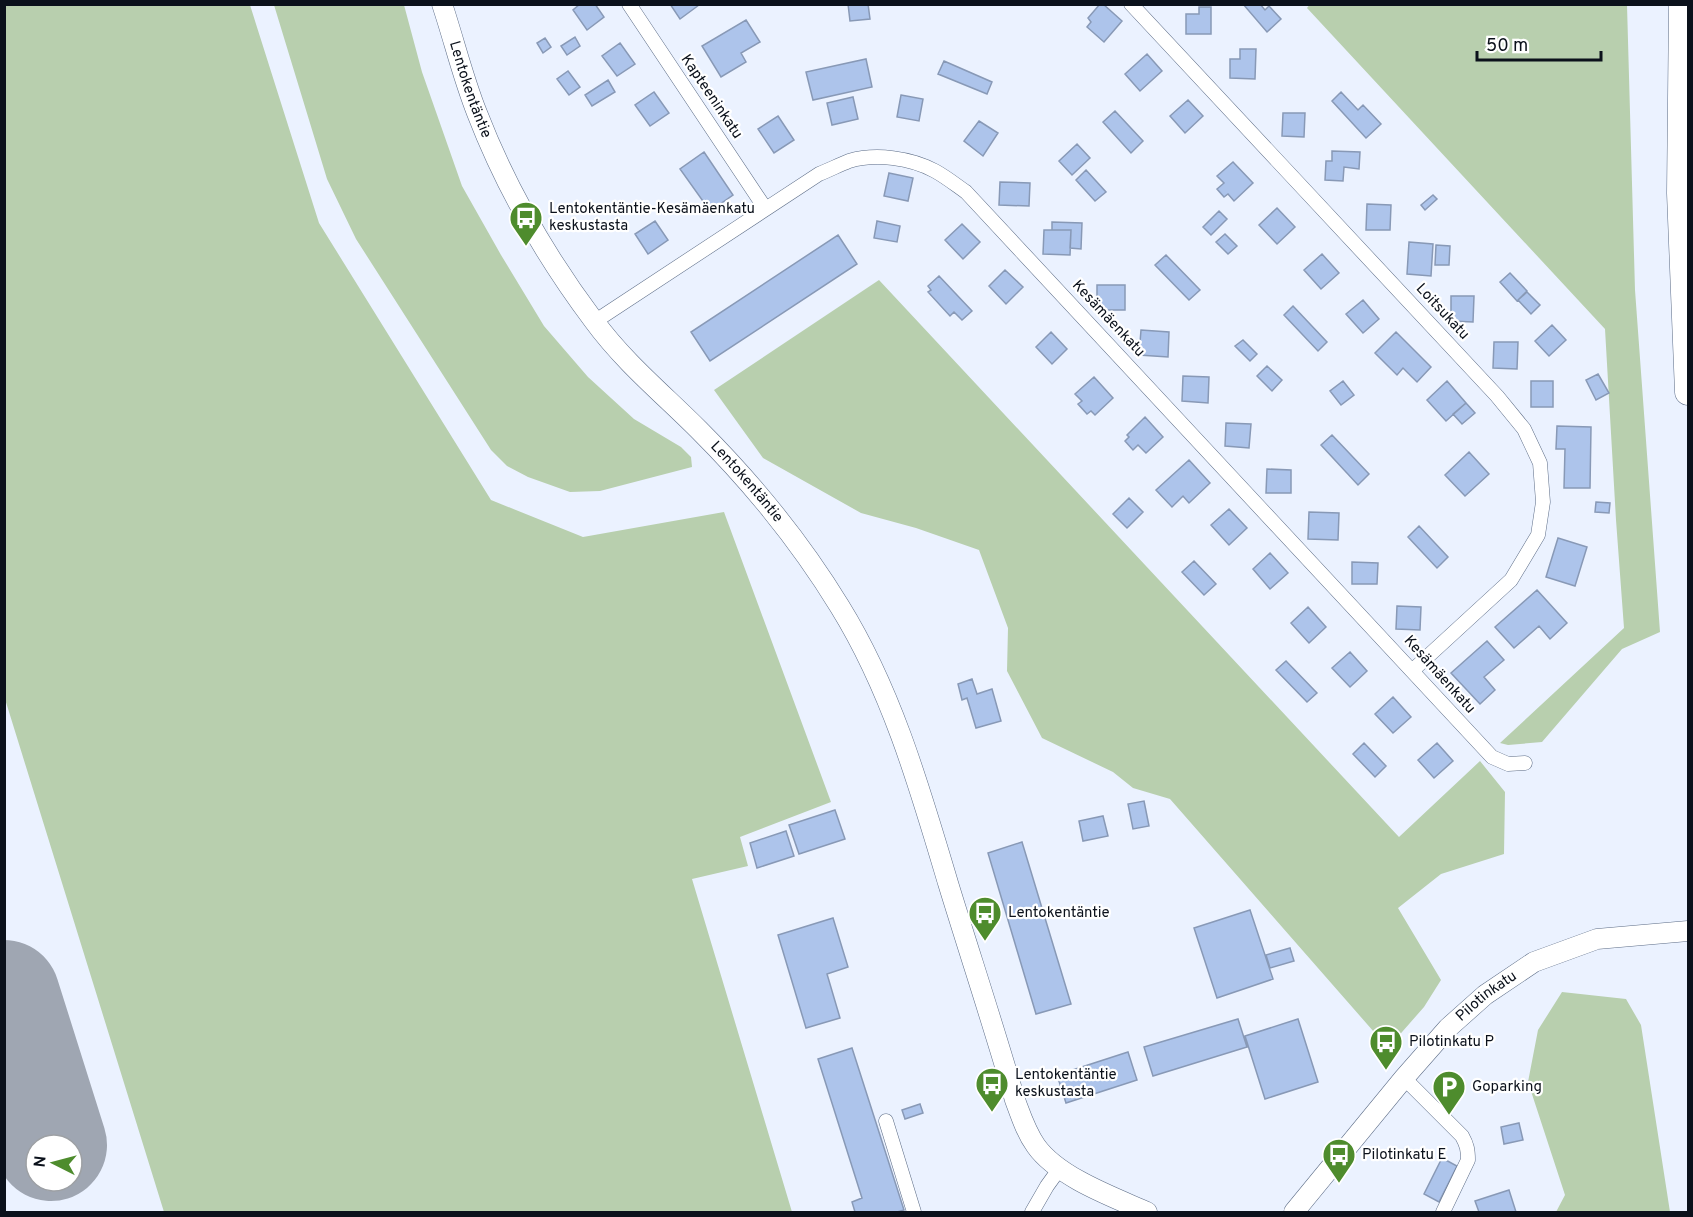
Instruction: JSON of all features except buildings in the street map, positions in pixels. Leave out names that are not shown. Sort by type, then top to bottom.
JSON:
[{"type":"highway","points":[[1672,4],[1689,392]]},
{"type":"highway","points":[[1680,194],[1682,4]]},
{"type":"street","name":"Lentokentäntie","points":[[442,4],[476,110],[502,172],[537,238],[594,322],[621,354],[717,449],[782,523],[834,597],[863,647],[898,729],[929,819],[1015,1100],[1025,1127],[1036,1146],[1048,1159],[1082,1182],[1147,1212]]},
{"type":"street","name":"Kapteeninkatu","points":[[629,4],[765,208]]},
{"type":"street","name":"Loitsukatu","points":[[1131,4],[1497,396],[1524,429],[1540,463],[1543,502],[1538,535],[1511,580],[1413,670]]},
{"type":"street","name":"Kesämäenkatu","points":[[594,322],[819,174],[850,161],[869,157],[912,162],[934,170],[966,192],[1492,757],[1508,764],[1525,763]]},
{"type":"street","name":"Pilotinkatu","points":[[1294,1212],[1448,1028],[1485,995],[1534,962],[1597,939],[1689,931]]},
{"type":"street","points":[[1404,1078],[1462,1136],[1467,1144],[1468,1160],[1443,1212]]},
{"type":"street","points":[[886,1121],[914,1212]]},
{"type":"street","points":[[1032,1212],[1060,1168]]},
{"type":"green space","points":[[1310,4],[1627,5],[1635,290],[1660,632],[1622,649],[1542,742],[1508,745],[1500,743],[1624,628],[1605,329],[1307,8]]},
{"type":"green space","points":[[4,5],[250,5],[319,223],[491,500],[583,537],[724,512],[831,802],[740,837],[748,866],[692,879],[792,1212],[164,1212],[5,699]]},
{"type":"green space","points":[[274,5],[404,5],[422,72],[462,186],[544,326],[588,377],[634,419],[681,447],[691,457],[692,467],[600,491],[570,492],[528,477],[507,466],[491,450],[356,239],[327,179]]},
{"type":"green space","points":[[879,280],[1399,837],[1480,761],[1505,792],[1504,854],[1441,874],[1398,908],[1441,980],[1424,1007],[1388,1048],[1170,799],[1133,788],[1113,772],[1042,738],[1007,671],[1008,628],[979,550],[916,528],[861,513],[763,458],[714,390]]},
{"type":"green space","points":[[1562,992],[1626,999],[1641,1025],[1670,1212],[1556,1212],[1565,1195],[1528,1082],[1538,1030]]},
{"type":"runway","points":[[4,996],[47,1133]]},
{"type":"place","name":"Lentokentäntie-Kesämäenkatu keskustasta","points":[[526,247]]},
{"type":"place","name":"Lentokentäntie","points":[[985,942]]},
{"type":"place","name":"Pilotinkatu P","points":[[1386,1071]]},
{"type":"place","name":"Lentokentäntie keskustasta","points":[[992,1113]]},
{"type":"place","name":"Goparking","points":[[1449,1116]]},
{"type":"place","name":"Pilotinkatu E","points":[[1339,1184]]}]
